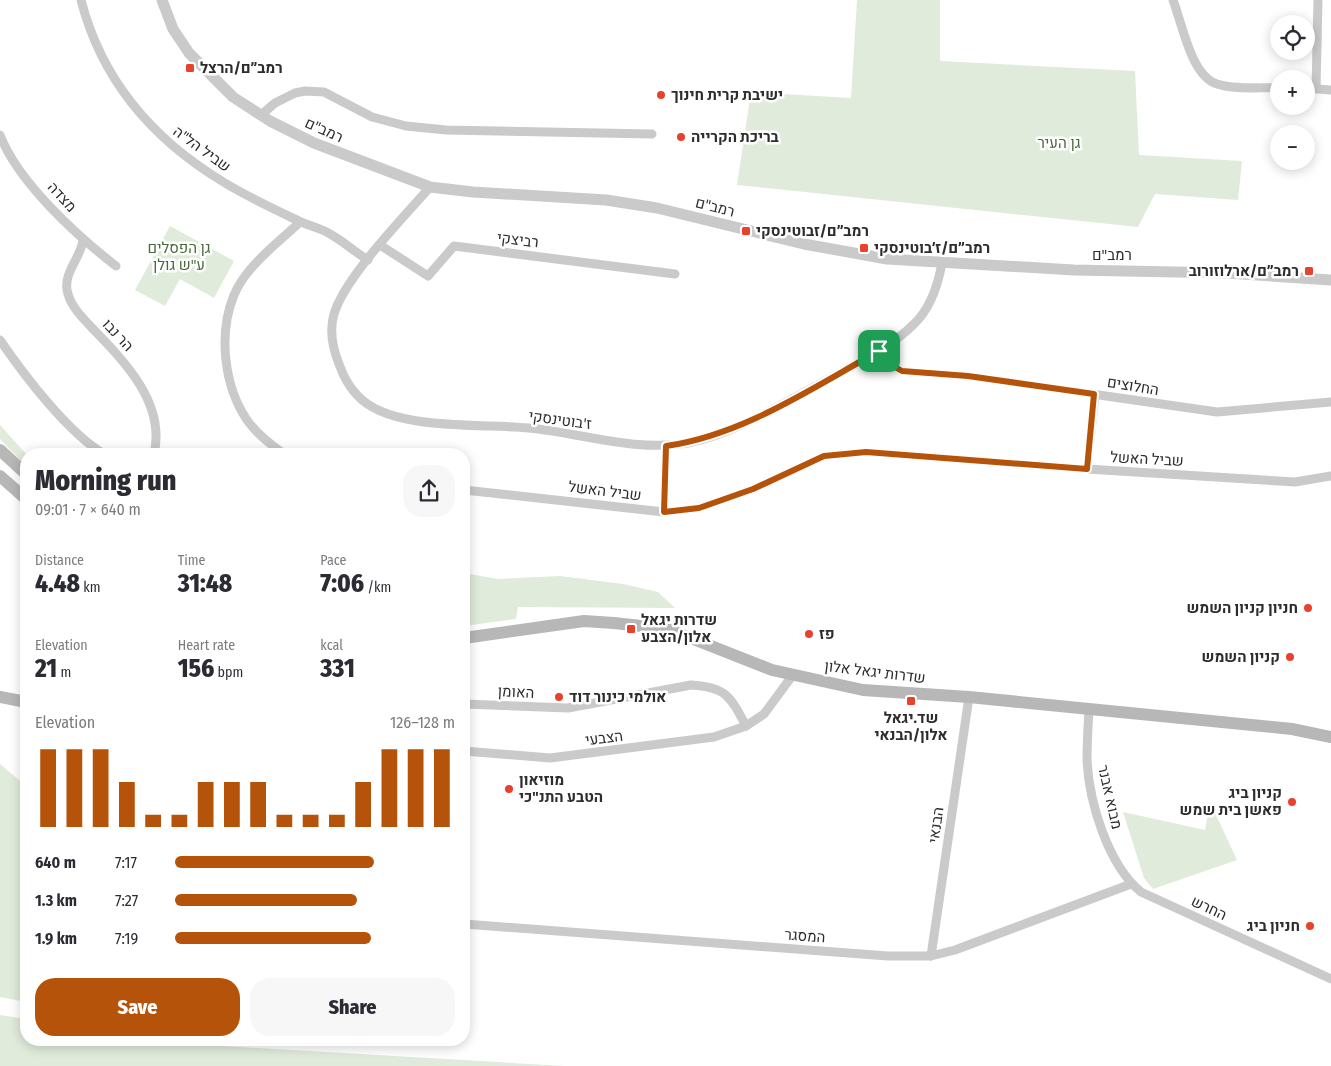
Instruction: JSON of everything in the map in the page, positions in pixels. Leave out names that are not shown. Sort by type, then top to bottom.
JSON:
[{"type":"main road","points":[[0,450],[20,468]]},
{"type":"main road","points":[[0,476],[20,493]]},
{"type":"main road","name":"שדרות יגאל אלון","points":[[470,637],[584,621],[642,626],[668,629],[690,636],[745,661],[792,676],[863,690],[969,698],[1292,730],[1331,736]]},
{"type":"main road","points":[[0,697],[20,701]]},
{"type":"main road","name":"שדרות יגאל אלון","points":[[1292,730],[1331,728]]},
{"type":"street","name":"שביל הל\"ה","points":[[81,0],[88,26],[103,59],[122,94],[148,124],[174,147],[224,183],[300,222],[330,234],[368,260]]},
{"type":"street","name":"רמב\"ם","points":[[162,0],[173,29],[189,53],[233,97],[261,115],[314,143],[430,187],[472,192],[606,200],[656,208],[839,252],[887,259],[1074,270],[1227,273],[1331,280]]},
{"type":"street","points":[[1173,0],[1192,54],[1205,77],[1216,84],[1270,87]]},
{"type":"street","points":[[1312,70],[1318,0]]},
{"type":"street","points":[[1315,89],[1331,90]]},
{"type":"street","points":[[261,115],[275,103],[295,93],[306,91],[324,92],[372,117],[406,126],[446,130],[652,134]]},
{"type":"street","name":"מצדה","points":[[0,135],[4,145],[30,183],[82,240],[116,266]]},
{"type":"street","name":"ז'בוטינסקי","points":[[430,187],[380,244],[351,282],[334,314],[332,334],[334,351],[344,376],[358,397],[382,412],[406,421],[530,428],[628,444],[666,446],[690,442],[751,421],[879,351],[915,324],[931,301],[939,283],[942,263]]},
{"type":"street","points":[[275,448],[248,420],[227,372],[225,348],[228,319],[235,294],[250,271],[300,222]]},
{"type":"street","name":"הר נבו","points":[[82,240],[82,247],[67,278],[66,288],[70,300],[78,312],[126,364],[140,385],[152,411],[154,448]]},
{"type":"street","name":"רביצקי","points":[[380,244],[428,276],[454,246],[674,274]]},
{"type":"street","points":[[0,340],[43,395],[79,436],[96,448]]},
{"type":"street","name":"החלוצים","points":[[879,351],[888,363],[902,371],[968,376],[1217,412],[1331,402]]},
{"type":"street","points":[[1087,469],[1094,394]]},
{"type":"street","points":[[664,512],[666,446]]},
{"type":"street","name":"שביל האשל","points":[[470,491],[664,512],[699,508],[753,489],[824,456],[866,452],[1087,469],[1295,482],[1331,476]]},
{"type":"street","points":[[746,726],[764,714],[792,676]]},
{"type":"street","name":"האומן","points":[[470,704],[568,708],[691,685],[710,686],[723,692],[735,706],[746,726]]},
{"type":"street","name":"הבנאי","points":[[931,956],[969,698]]},
{"type":"street","name":"מבוא אבנר","points":[[1089,710],[1087,762],[1094,804],[1111,851],[1131,884]]},
{"type":"street","name":"הצבעי","points":[[470,751],[550,758],[714,737],[746,726]]},
{"type":"street","name":"המסגר","points":[[470,924],[888,956],[931,956],[955,950],[1131,884]]},
{"type":"street","name":"החרש","points":[[1131,884],[1142,892],[1331,979]]},
{"type":"green space","name":"גן העיר","points":[[857,0],[940,0],[940,61],[1135,71],[1139,155],[1242,161],[1238,200],[1155,194],[1138,227],[737,185],[751,92],[851,98]]},
{"type":"green space","name":"גן הפסלים ע\"ש גולן","points":[[170,226],[234,261],[214,298],[180,279],[165,306],[135,290]]},
{"type":"green space","points":[[0,425],[21,448],[20,460],[0,439]]},
{"type":"green space","points":[[470,574],[498,579],[560,576],[623,584],[658,592],[675,608],[518,607],[516,619],[470,625]]},
{"type":"green space","points":[[0,764],[20,781],[20,1001],[0,997]]},
{"type":"green space","points":[[1210,802],[1237,860],[1153,889],[1144,878],[1123,812],[1205,830]]},
{"type":"green space","points":[[0,1015],[20,1018],[20,1046],[223,1046],[564,1066],[0,1066]]},
{"type":"place","name":"רמב״ם/הרצל","points":[[190,68]]},
{"type":"place","name":"ישיבת קרית חינוך","points":[[661,95]]},
{"type":"place","name":"בריכת הקרייה","points":[[681,137]]},
{"type":"place","name":"רמב״ם/זבוטינסקי","points":[[746,231]]},
{"type":"place","name":"רמב״ם/ז׳בוטינסקי","points":[[864,248]]},
{"type":"place","name":"רמב״ם/ארלוזורוב","points":[[1309,271]]},
{"type":"place","name":"חניון קניון השמש","points":[[1308,608]]},
{"type":"place","name":"שדרות יגאל אלון/הצבע","points":[[631,629]]},
{"type":"place","name":"פז","points":[[809,634]]},
{"type":"place","name":"קניון השמש","points":[[1290,657]]},
{"type":"place","name":"אולמי כינור דוד","points":[[559,697]]},
{"type":"place","name":"שד.יגאל אלון/הבנאי","points":[[911,701]]},
{"type":"place","name":"מוזיאון הטבע התנ\"כי","points":[[509,789]]},
{"type":"place","name":"קניון ביג פאשן בית שמש","points":[[1292,802]]},
{"type":"place","name":"חניון ביג","points":[[1310,926]]},
{"type":"route","points":[[879,351],[888,363],[902,371],[968,376],[1094,394],[1087,469],[866,452],[824,456],[753,489],[699,508],[664,512],[666,446],[690,442],[751,421],[879,351]]}]
